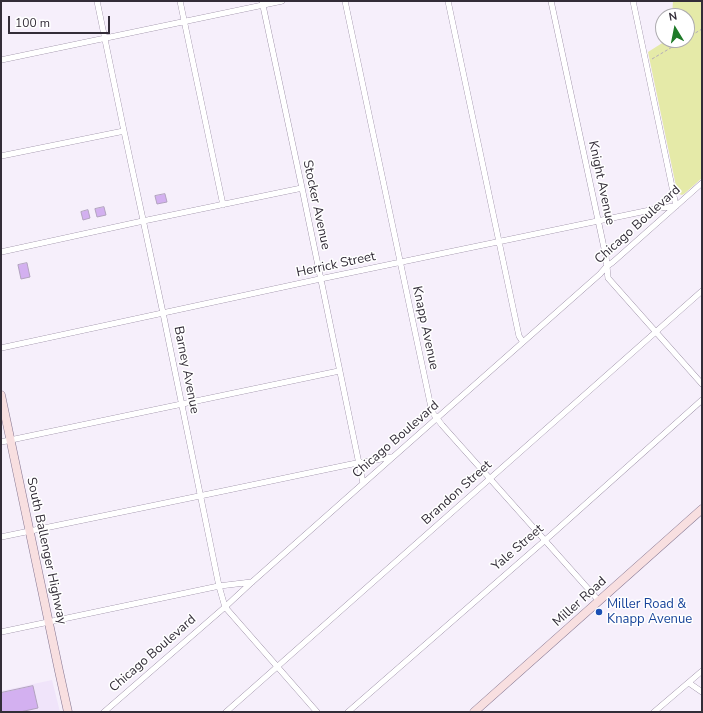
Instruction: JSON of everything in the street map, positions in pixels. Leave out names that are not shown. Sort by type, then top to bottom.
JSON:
[{"type":"main road","name":"South Ballenger Highway","points":[[1,394],[68,712]]},
{"type":"main road","name":"Miller Road","points":[[474,712],[702,510]]},
{"type":"street","name":"Barney Avenue","points":[[97,1],[219,586],[225,607],[317,712]]},
{"type":"street","points":[[180,1],[223,205]]},
{"type":"street","points":[[1,60],[184,22],[262,3],[282,1]]},
{"type":"street","name":"Knapp Avenue","points":[[345,1],[432,412],[436,419],[599,601]]},
{"type":"street","points":[[448,1],[519,336],[523,342]]},
{"type":"street","name":"Knight Avenue","points":[[551,1],[606,257],[608,278],[702,384]]},
{"type":"street","points":[[633,1],[676,206]]},
{"type":"street","name":"Stocker Avenue","points":[[262,3],[363,483]]},
{"type":"street","points":[[1,156],[124,131]]},
{"type":"street","name":"Chicago Boulevard","points":[[104,712],[225,607],[702,183]]},
{"type":"street","points":[[1,252],[302,188]]},
{"type":"street","name":"Herrick Street","points":[[1,348],[320,279],[660,208],[676,206]]},
{"type":"street","name":"Brandon Street","points":[[226,712],[702,291]]},
{"type":"street","points":[[1,442],[339,371]]},
{"type":"street","name":"Yale Street","points":[[348,712],[702,400]]},
{"type":"street","points":[[1,538],[201,495],[393,457]]},
{"type":"street","points":[[1,632],[219,586],[252,582]]},
{"type":"street","points":[[654,712],[702,671]]},
{"type":"street","points":[[689,683],[702,692]]},
{"type":"path","points":[[646,60],[653,58],[670,48]]},
{"type":"shaded area","points":[[52,680],[60,712],[1,712],[1,691]]},
{"type":"green space","points":[[673,1],[702,1],[702,178],[682,195],[677,191],[648,52],[655,48],[695,48],[695,8],[673,8]]},
{"type":"building","points":[[165,194],[167,202],[157,204],[155,196]]},
{"type":"building","points":[[104,207],[106,215],[97,217],[95,209]]},
{"type":"building","points":[[88,210],[90,218],[83,220],[81,212]]},
{"type":"building","points":[[27,263],[30,277],[21,279],[18,265]]},
{"type":"building","points":[[33,686],[38,708],[20,712],[1,712],[1,693]]},
{"type":"place","name":"Miller Road & Knapp Avenue","points":[[599,612]]}]
